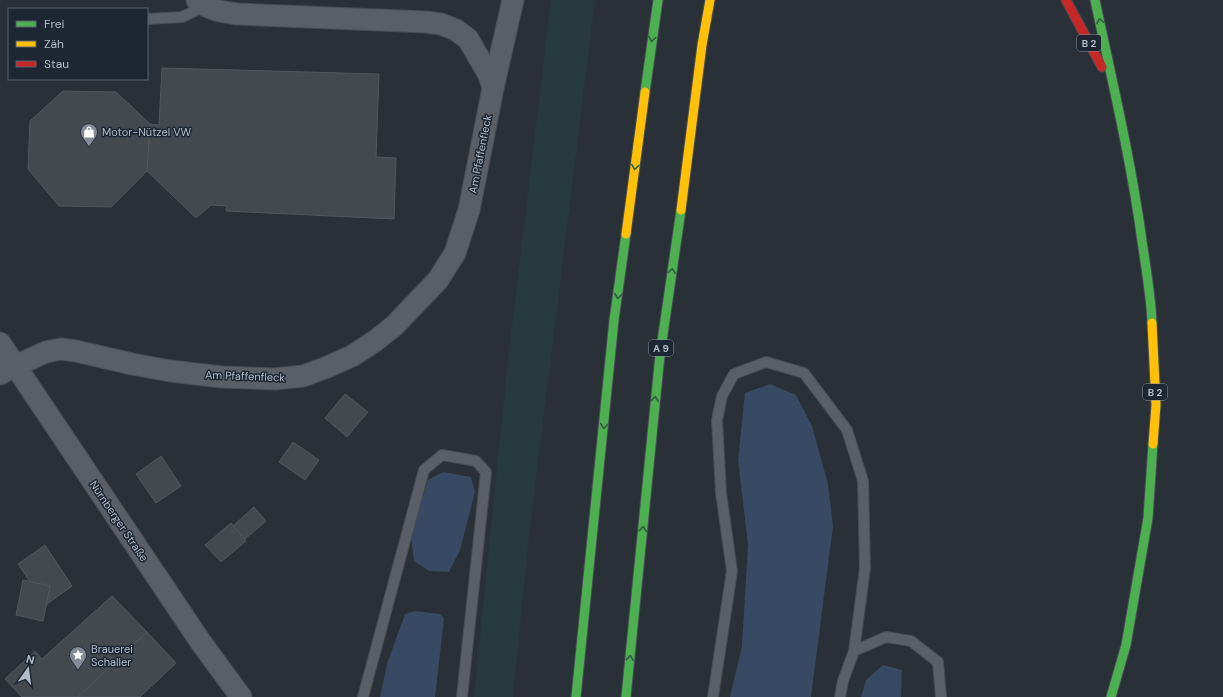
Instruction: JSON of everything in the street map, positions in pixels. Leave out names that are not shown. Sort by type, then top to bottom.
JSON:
[{"type":"main road","points":[[576,697],[614,320],[658,0]]},
{"type":"main road","name":"A 9","points":[[626,697],[660,355],[678,233],[702,45],[710,0]]},
{"type":"main road","name":"B 2","points":[[1066,0],[1113,86]]},
{"type":"main road","name":"B 2","points":[[1095,0],[1126,143],[1137,203],[1150,293],[1156,405],[1148,518],[1126,645],[1111,697]]},
{"type":"street","name":"Am Pfaffenfleck","points":[[7,370],[46,352],[60,349],[170,371],[222,377],[275,379],[303,376],[325,368],[352,356],[375,341],[394,326],[438,280],[455,253],[469,210],[493,88],[513,0]]},
{"type":"street","points":[[201,3],[218,11],[236,14],[426,22],[442,24],[456,30],[468,39],[489,75],[493,88]]},
{"type":"street","name":"Nürnberger Straße","points":[[0,343],[7,370],[241,697]]},
{"type":"lane","points":[[148,20],[182,17],[201,3]]},
{"type":"lane","points":[[713,697],[732,571],[721,493],[717,420],[722,396],[734,374],[766,362],[804,373],[847,430],[863,481],[865,568],[854,651],[843,681],[840,697]]},
{"type":"lane","points":[[363,697],[424,470],[442,455],[476,461],[486,472],[462,697]]},
{"type":"lane","points":[[854,651],[886,637],[911,640],[938,662],[942,697]]},
{"type":"green space","points":[[551,0],[595,0],[529,535],[513,697],[474,697],[508,360]]},
{"type":"water","points":[[770,384],[796,395],[812,426],[828,484],[833,526],[811,697],[730,697],[742,646],[748,544],[738,460],[745,393]]},
{"type":"water","points":[[443,472],[471,477],[475,492],[460,550],[449,572],[429,571],[414,561],[411,536],[428,480]]},
{"type":"water","points":[[415,611],[440,614],[444,618],[435,697],[380,697],[387,664],[405,614]]},
{"type":"water","points":[[883,665],[902,670],[901,697],[861,697],[866,680]]},
{"type":"building","points":[[162,68],[379,74],[376,157],[396,158],[394,219],[226,211],[227,206],[211,205],[196,218],[147,171],[150,124],[159,125]]},
{"type":"building","name":"Motor-Nützel VW","points":[[63,91],[116,92],[150,124],[147,171],[111,207],[59,206],[28,169],[30,121]]},
{"type":"building","points":[[345,394],[368,412],[347,437],[325,418]]},
{"type":"building","points":[[293,442],[319,460],[305,480],[279,462]]},
{"type":"building","points":[[161,456],[181,486],[156,503],[136,474]]},
{"type":"building","points":[[254,507],[266,521],[245,539],[233,526]]},
{"type":"building","points":[[231,523],[246,541],[221,562],[205,545]]},
{"type":"building","points":[[45,545],[72,586],[46,605],[50,586],[30,582],[18,564]]},
{"type":"building","points":[[23,580],[50,586],[43,621],[16,615]]},
{"type":"building","points":[[112,596],[147,632],[78,697],[22,697],[5,679],[35,651],[42,659]]},
{"type":"building","points":[[147,632],[176,663],[140,697],[78,697]]},
{"type":"traffic: fast","points":[[645,92],[658,0]]},
{"type":"traffic: fast","points":[[1095,0],[1121,120],[1138,211],[1151,303],[1152,323]]},
{"type":"traffic: fast","points":[[626,697],[660,355],[681,210]]},
{"type":"traffic: fast","points":[[576,697],[614,320],[626,234]]},
{"type":"traffic: fast","points":[[1111,697],[1126,645],[1148,518],[1153,444]]},
{"type":"traffic: slow","points":[[681,210],[702,45],[710,0]]},
{"type":"traffic: slow","points":[[626,234],[645,92]]},
{"type":"traffic: slow","points":[[1152,323],[1156,405],[1153,444]]},
{"type":"traffic: jam","points":[[1066,0],[1102,67]]},
{"type":"place","name":"Motor-Nützel VW","points":[[89,147]]},
{"type":"place","name":"Brauerei Schaller","points":[[78,670]]}]
